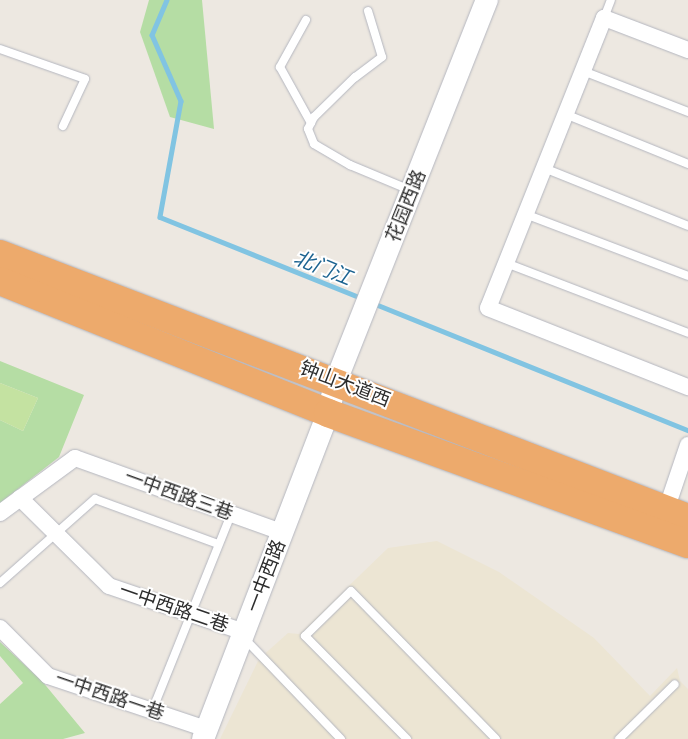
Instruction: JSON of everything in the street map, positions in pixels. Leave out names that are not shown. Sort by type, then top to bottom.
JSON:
[{"type":"highway","name":"钟山大道西","points":[[0,254],[336,381],[670,520],[688,544]]},
{"type":"highway","name":"钟山大道西","points":[[0,281],[328,413],[670,520]]},
{"type":"street","name":"花园西路","points":[[328,413],[336,381],[487,0]]},
{"type":"street","points":[[688,50],[604,18],[488,308],[688,387]]},
{"type":"street","name":"一中西路","points":[[205,734],[328,413]]},
{"type":"street","points":[[670,520],[688,445]]},
{"type":"street","name":"一中西路三巷","points":[[20,498],[75,458],[282,532]]},
{"type":"street","points":[[0,513],[20,498]]},
{"type":"street","name":"一中西路二巷","points":[[20,498],[109,586],[243,634]]},
{"type":"street","name":"一中西路一巷","points":[[0,628],[48,676],[152,711],[205,734]]},
{"type":"lane","points":[[604,18],[611,0]]},
{"type":"lane","points":[[368,10],[382,57],[355,77],[311,122],[308,129],[314,144],[350,165],[412,191]]},
{"type":"lane","points":[[306,20],[280,67],[311,122]]},
{"type":"lane","points":[[0,49],[85,79],[63,126]]},
{"type":"lane","points":[[583,71],[688,112]]},
{"type":"lane","points":[[566,114],[688,164]]},
{"type":"lane","points":[[544,168],[688,226]]},
{"type":"lane","points":[[526,214],[688,276]]},
{"type":"lane","points":[[506,263],[688,333]]},
{"type":"lane","points":[[0,583],[54,532],[96,499],[218,544]]},
{"type":"lane","points":[[152,711],[231,514]]},
{"type":"lane","points":[[407,739],[305,636],[351,591],[496,739]]},
{"type":"lane","points":[[243,634],[341,739]]},
{"type":"lane","points":[[620,739],[675,684]]},
{"type":"shaded area","points":[[437,541],[499,572],[594,638],[650,696],[677,668],[680,681],[688,689],[688,739],[220,739],[259,659],[288,633],[299,634],[388,548]]},
{"type":"green space","points":[[149,0],[202,0],[214,129],[170,117],[140,32]]},
{"type":"green space","points":[[0,361],[84,395],[59,457],[0,503],[0,420],[23,431],[38,398],[0,383]]},
{"type":"green space","points":[[0,383],[38,398],[23,431],[0,420]]},
{"type":"green space","points":[[0,642],[42,681],[85,733],[63,739],[0,739],[0,704],[23,683],[0,656]]},
{"type":"waterway","name":"北门江","points":[[167,0],[152,35],[181,101],[160,217],[362,298]]},
{"type":"waterway","name":"北门江","points":[[373,303],[688,430]]}]
